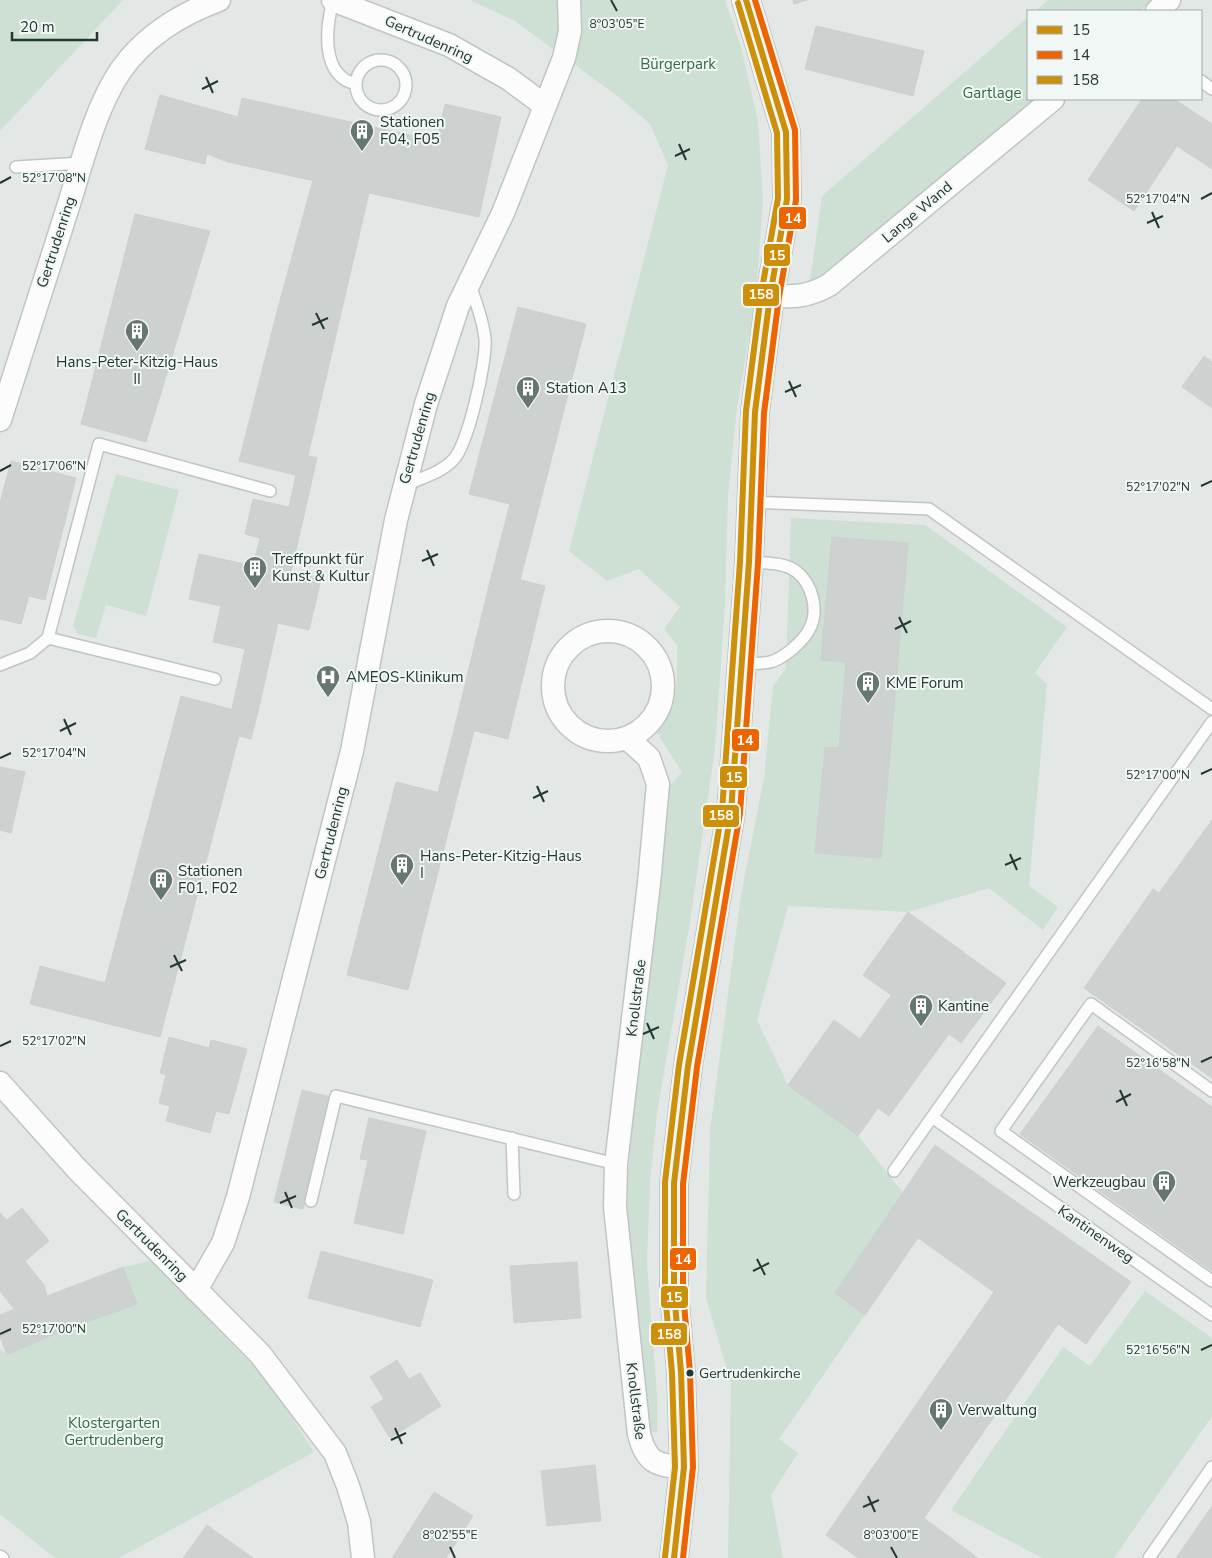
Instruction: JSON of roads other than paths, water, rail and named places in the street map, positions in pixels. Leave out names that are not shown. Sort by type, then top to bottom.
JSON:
[{"type":"street","name":"Gertrudenring","points":[[0,420],[82,163],[105,101],[122,69],[145,44],[169,24],[195,9],[219,0]]},
{"type":"street","name":"Gertrudenring","points":[[334,0],[449,45],[509,79],[544,105]]},
{"type":"street","name":"Gertrudenring","points":[[0,1083],[76,1169],[196,1290],[223,1243],[238,1197],[352,751],[404,485],[426,404],[458,306],[503,213],[564,58],[570,31],[570,0]]},
{"type":"street","points":[[674,1558],[684,1467],[681,1372],[674,1292],[674,1183],[688,1066],[731,812],[743,664],[755,412],[770,296],[787,200],[786,132],[746,0]]},
{"type":"street","points":[[1158,10],[1169,0]]},
{"type":"street","name":"Lange Wand","points":[[770,296],[799,297],[814,293],[829,285],[1052,100]]},
{"type":"street","points":[[602,631],[620,632],[634,638],[648,648],[658,664],[663,682],[660,705],[648,724],[627,738],[616,742],[593,740],[574,731],[557,710],[552,690],[556,666],[567,648],[586,635],[602,631]]},
{"type":"street","name":"Knollstraße","points":[[627,738],[649,758],[658,784],[649,883],[616,1164],[615,1207],[639,1434],[642,1447],[650,1459],[664,1466],[684,1467]]},
{"type":"street","points":[[196,1290],[260,1354],[335,1453],[359,1522],[363,1558]]},
{"type":"lane","points":[[334,0],[328,18],[328,52],[338,74],[348,82],[356,84]]},
{"type":"lane","points":[[380,59],[388,60],[402,69],[407,85],[406,93],[395,106],[379,110],[364,103],[359,96],[356,84],[359,72],[364,65],[380,59]]},
{"type":"lane","points":[[16,167],[82,163]]},
{"type":"lane","points":[[404,485],[438,471],[454,460],[465,438],[482,369],[485,339],[479,311],[469,282]]},
{"type":"lane","points":[[0,665],[30,653],[48,638],[99,444],[270,490]]},
{"type":"lane","points":[[750,502],[929,509],[1212,709]]},
{"type":"lane","points":[[743,664],[770,662],[798,643],[811,628],[814,607],[809,584],[796,571],[780,565],[749,562]]},
{"type":"lane","points":[[48,638],[215,680]]},
{"type":"lane","points":[[894,1171],[1212,722]]},
{"type":"lane","points":[[1212,1091],[1091,1004],[1001,1131],[1212,1281]]},
{"type":"lane","points":[[311,1201],[336,1096],[616,1164]]},
{"type":"lane","name":"Kantinenweg","points":[[932,1117],[1212,1316]]},
{"type":"lane","points":[[512,1138],[514,1194]]},
{"type":"lane","points":[[1149,1558],[1212,1467]]},
{"type":"place","name":"Stationen F04, F05","points":[[362,152]]},
{"type":"place","name":"Hans-Peter-Kitzig-Haus II","points":[[137,352]]},
{"type":"place","name":"Station A13","points":[[528,409]]},
{"type":"place","name":"Treffpunkt für Kunst & Kultur","points":[[255,589]]},
{"type":"place","name":"AMEOS-Klinikum","points":[[328,698]]},
{"type":"place","name":"KME Forum","points":[[868,704]]},
{"type":"place","name":"Hans-Peter-Kitzig-Haus I","points":[[402,886]]},
{"type":"place","name":"Stationen F01, F02","points":[[161,901]]},
{"type":"place","name":"Kantine","points":[[921,1027]]},
{"type":"place","name":"Werkzeugbau","points":[[1164,1203]]},
{"type":"place","name":"Gertrudenkirche","points":[[690,1373]]},
{"type":"place","name":"Verwaltung","points":[[941,1431]]},
{"type":"park label","name":"Bürgerpark","points":[[678,64]]},
{"type":"park label","name":"Gartlage","points":[[992,93]]},
{"type":"park label","name":"Klostergarten Gertrudenberg","points":[[114,1432]]}]
